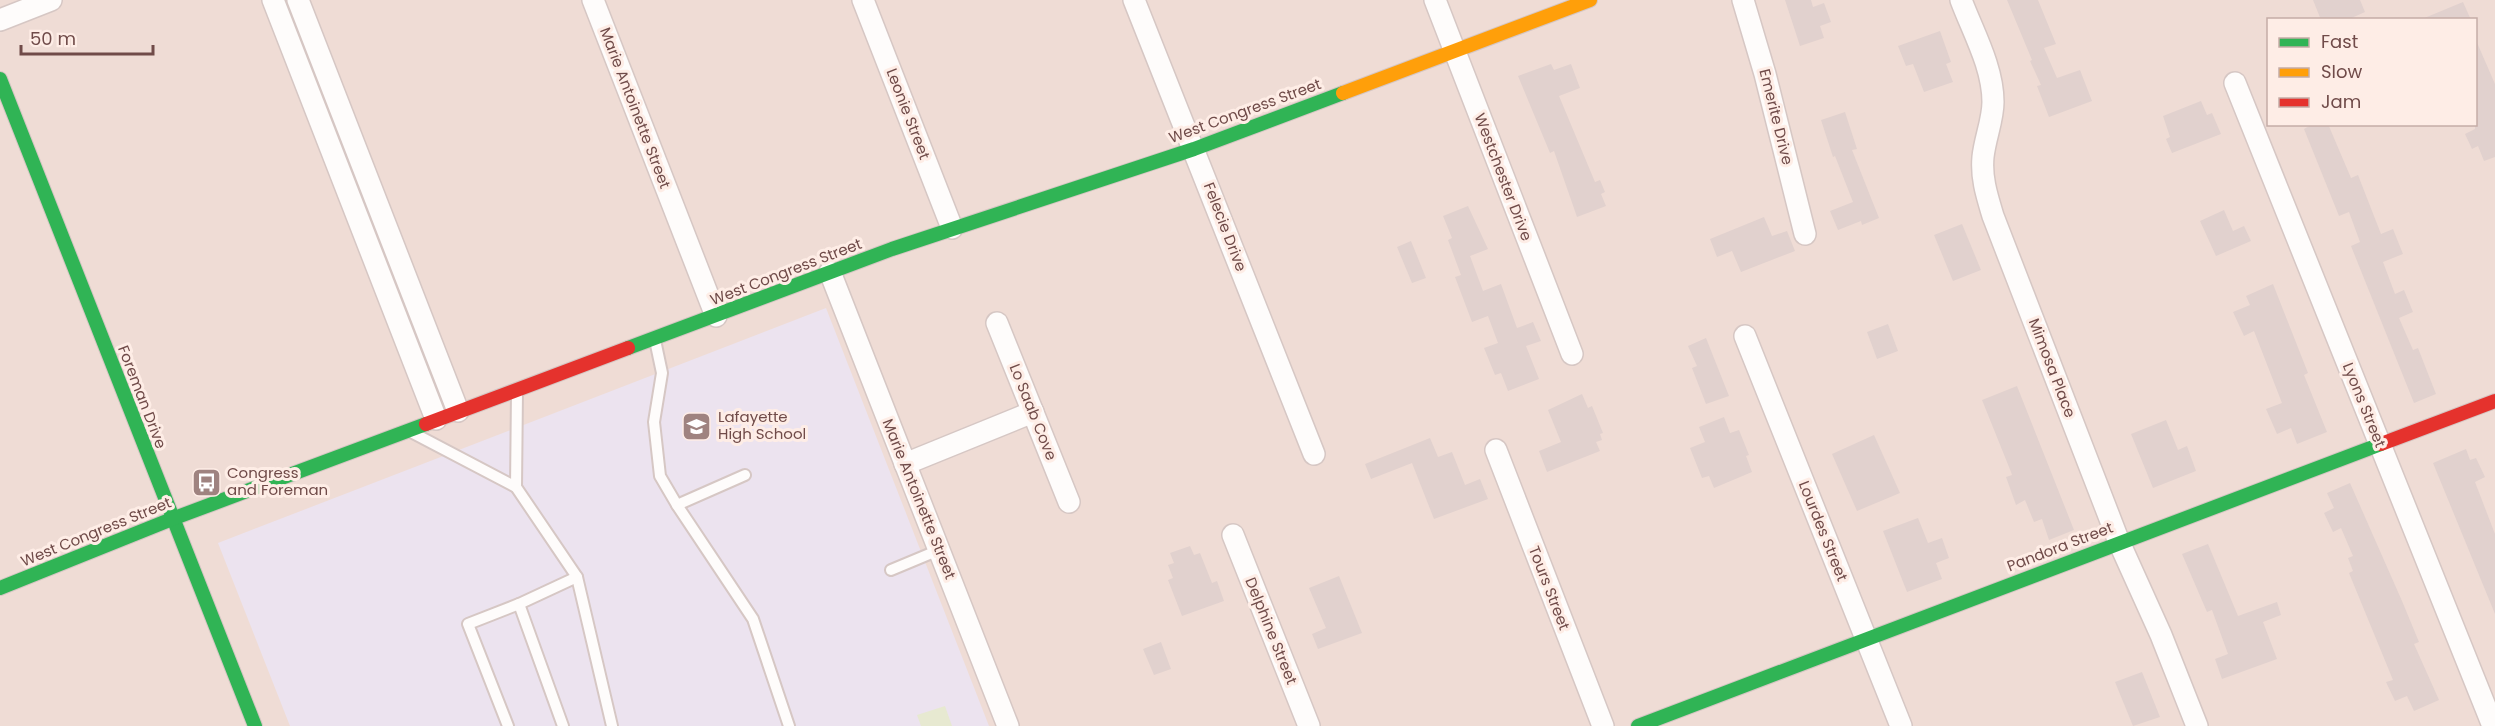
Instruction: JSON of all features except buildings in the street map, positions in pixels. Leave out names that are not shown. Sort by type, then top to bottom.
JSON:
[{"type":"main road","name":"West Congress Street","points":[[0,588],[172,519],[830,272],[952,228],[1194,149],[1590,0]]},
{"type":"main road","name":"Foreman Drive","points":[[0,79],[255,726]]},
{"type":"main road","name":"Pandora Street","points":[[1638,726],[2495,401]]},
{"type":"street","points":[[0,20],[51,0]]},
{"type":"street","points":[[273,0],[436,419]]},
{"type":"street","points":[[298,0],[458,411]]},
{"type":"street","name":"Marie Antoinette Street","points":[[593,0],[716,316]]},
{"type":"street","name":"Leonie Street","points":[[863,0],[952,228]]},
{"type":"street","name":"Felecie Drive","points":[[1134,0],[1314,454]]},
{"type":"street","name":"Westchester Drive","points":[[1435,0],[1572,354]]},
{"type":"street","name":"Emerite Drive","points":[[1743,0],[1765,74],[1805,234]]},
{"type":"street","name":"Mimosa Place","points":[[1961,0],[1981,53],[1992,91],[1992,113],[1983,155],[1983,183],[1993,216],[2119,542],[2161,635],[2198,726]]},
{"type":"street","name":"Lyons Street","points":[[2235,83],[2493,726]]},
{"type":"street","points":[[314,104],[335,95]]},
{"type":"street","points":[[364,230],[384,221]]},
{"type":"street","name":"Marie Antoinette Street","points":[[830,272],[1008,726]]},
{"type":"street","points":[[385,283],[405,275]]},
{"type":"street","name":"Lo Saab Cove","points":[[998,323],[1069,502]]},
{"type":"street","name":"Lourdes Street","points":[[1745,336],[1901,726]]},
{"type":"street","points":[[905,464],[1033,412]]},
{"type":"street","name":"Tours Street","points":[[1496,450],[1603,726]]},
{"type":"street","name":"Delphine Street","points":[[1233,535],[1309,726]]},
{"type":"lane","points":[[654,339],[662,373],[654,422],[660,476],[753,619],[789,726]]},
{"type":"lane","points":[[516,487],[517,390]]},
{"type":"lane","points":[[408,430],[516,487],[577,577],[612,726]]},
{"type":"lane","points":[[677,505],[745,475]]},
{"type":"lane","points":[[891,570],[939,550]]},
{"type":"lane","points":[[508,726],[468,624],[577,577]]},
{"type":"lane","points":[[519,603],[563,726]]},
{"type":"shaded area","points":[[0,0],[2495,0],[2495,726],[0,726]]},
{"type":"shaded area","name":"Lafayette High School","points":[[826,308],[989,726],[290,726],[218,543]]},
{"type":"green space","points":[[945,706],[952,726],[921,726],[917,715]]},
{"type":"traffic: fast","points":[[0,79],[255,726]]},
{"type":"traffic: fast","points":[[628,348],[892,249],[1194,149],[1343,93]]},
{"type":"traffic: fast","points":[[0,588],[172,519],[426,424]]},
{"type":"traffic: fast","points":[[1638,726],[2381,444]]},
{"type":"traffic: slow","points":[[1343,93],[1590,0]]},
{"type":"traffic: jam","points":[[426,424],[628,348]]},
{"type":"traffic: jam","points":[[2381,444],[2495,401]]},
{"type":"place","name":"Lafayette High School","points":[[697,426]]},
{"type":"place","name":"Congress and Foreman","points":[[206,482]]}]
